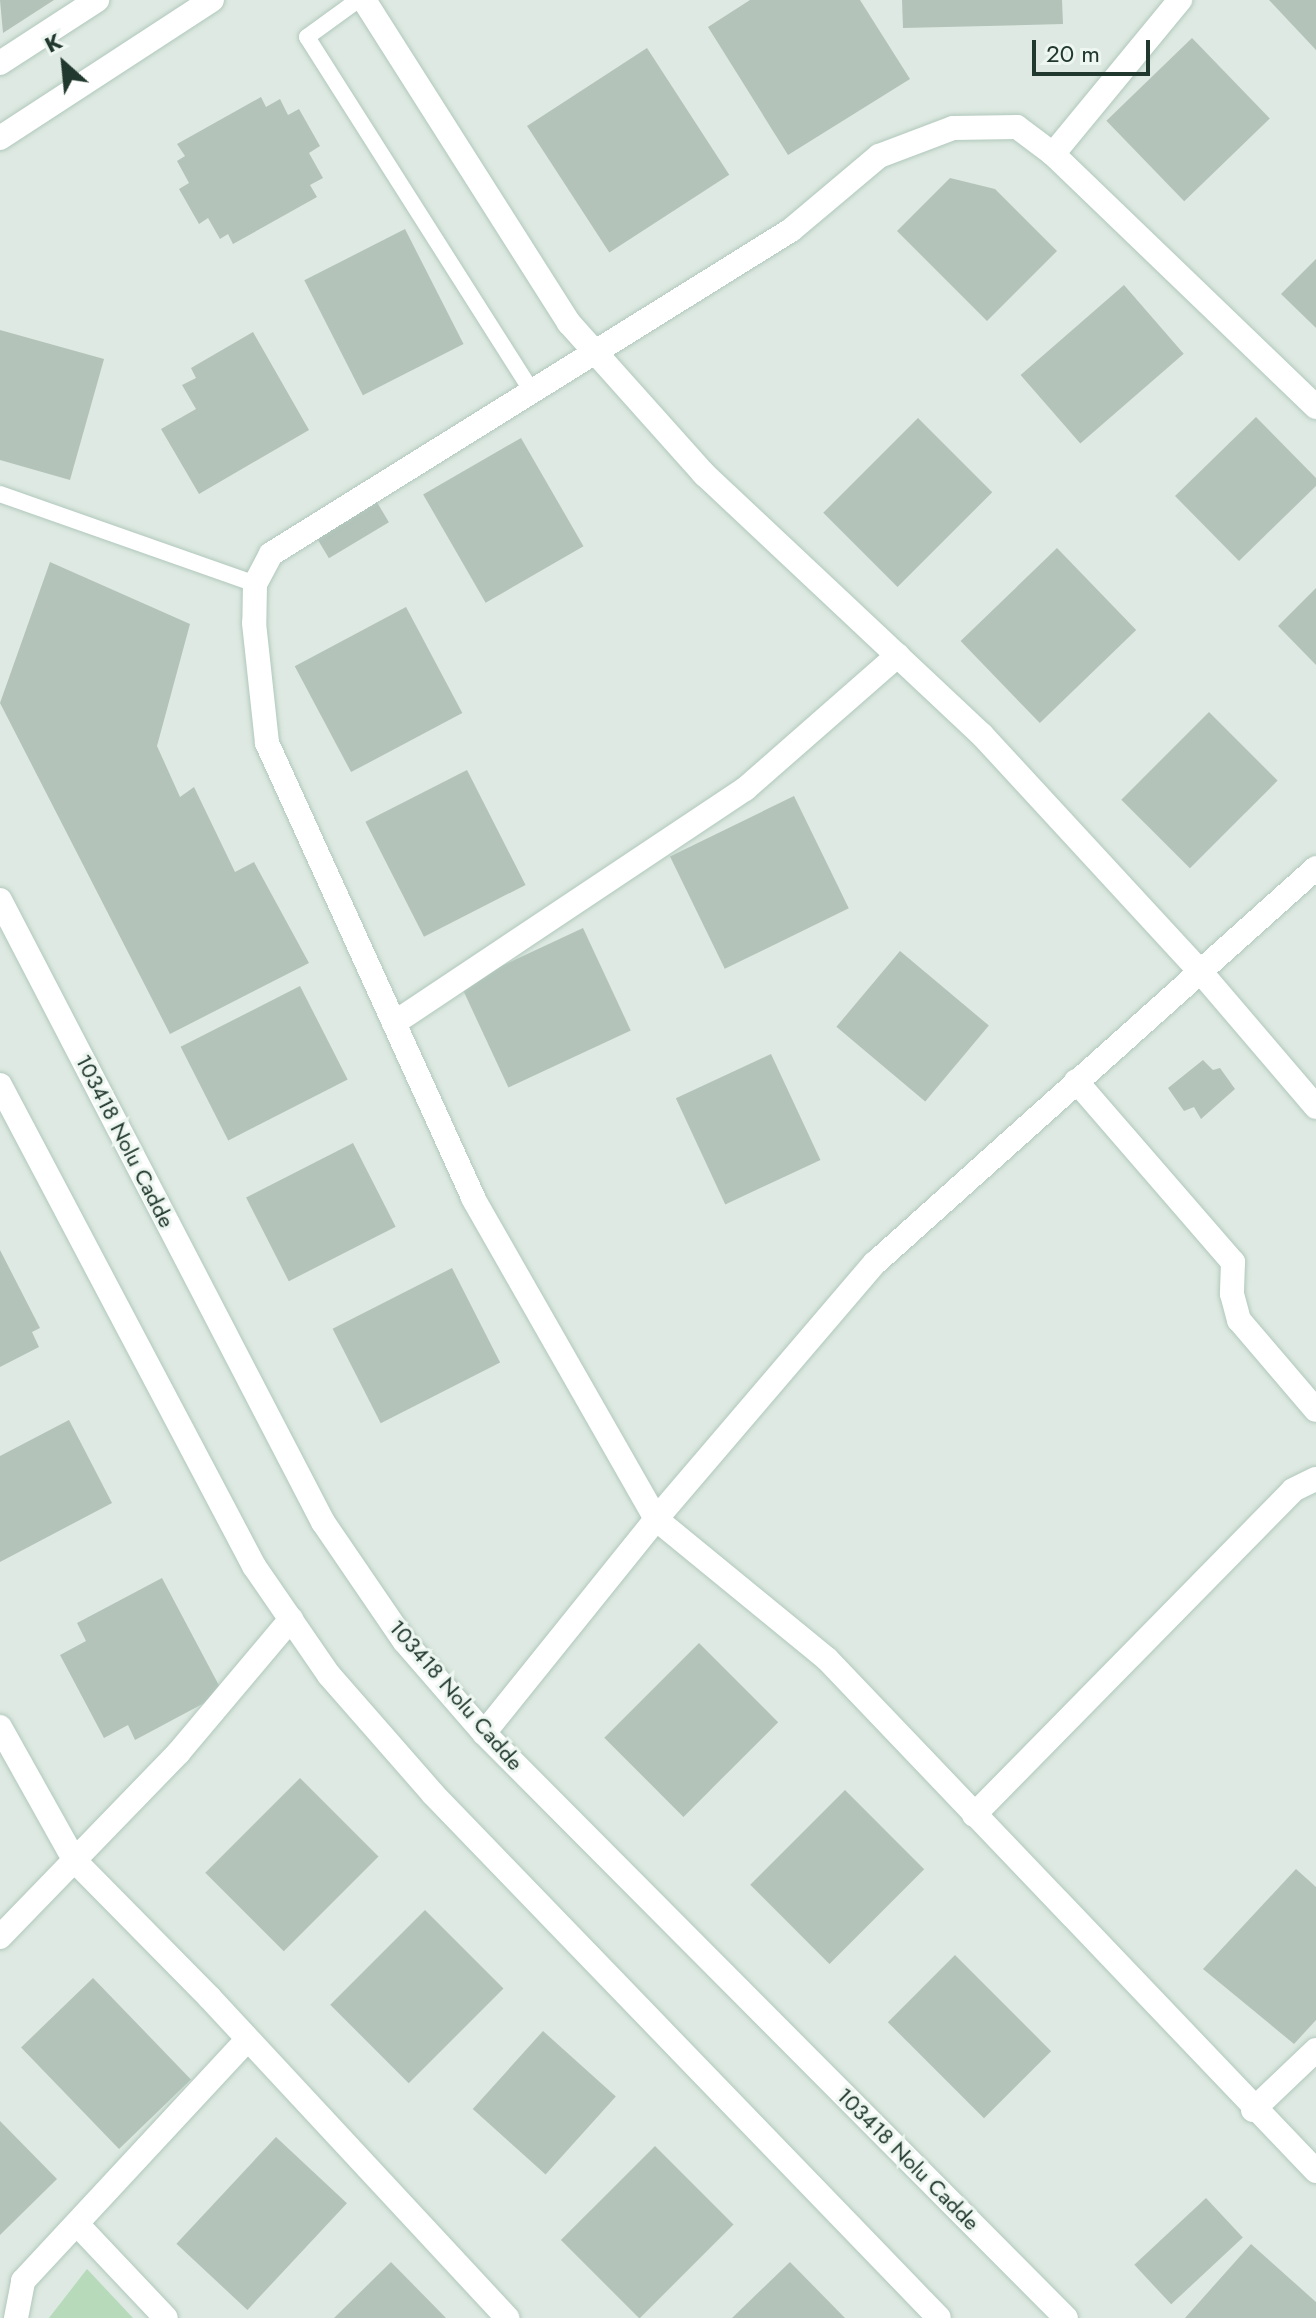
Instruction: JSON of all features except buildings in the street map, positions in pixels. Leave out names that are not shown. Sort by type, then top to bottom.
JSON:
[{"type":"street","points":[[0,63],[97,0]]},
{"type":"street","points":[[0,138],[212,0]]},
{"type":"street","points":[[361,0],[569,323],[704,474],[982,735],[1199,970],[1316,1107]]},
{"type":"street","points":[[1053,154],[1180,0]]},
{"type":"street","points":[[1316,407],[1053,154],[1017,127],[953,128],[879,156],[791,230],[271,554],[255,584],[254,623],[267,743],[473,1198],[656,1519],[827,1659],[1253,2110],[1316,2171]]},
{"type":"street","points":[[394,1023],[745,789],[898,655]]},
{"type":"street","points":[[484,1733],[656,1519],[875,1263],[1316,868]]},
{"type":"street","name":"103418 Nolu Cadde","points":[[0,900],[323,1522],[405,1642],[484,1733],[1066,2318]]},
{"type":"street","points":[[1076,1081],[1233,1262],[1232,1294],[1239,1320],[1316,1410]]},
{"type":"street","points":[[0,1085],[254,1566],[329,1675],[433,1794],[939,2318]]},
{"type":"street","points":[[974,1815],[1293,1490],[1316,1479]]},
{"type":"street","points":[[0,1937],[179,1752],[291,1619]]},
{"type":"street","points":[[0,1727],[75,1861],[248,2039],[507,2318]]},
{"type":"street","points":[[16,2318],[23,2281],[248,2039]]},
{"type":"street","points":[[1253,2110],[1316,2050]]},
{"type":"street","points":[[77,2224],[166,2318]]},
{"type":"lane","points":[[361,0],[307,37],[532,392]]},
{"type":"lane","points":[[0,494],[255,584]]},
{"type":"green space","points":[[87,2269],[133,2318],[49,2318]]}]
